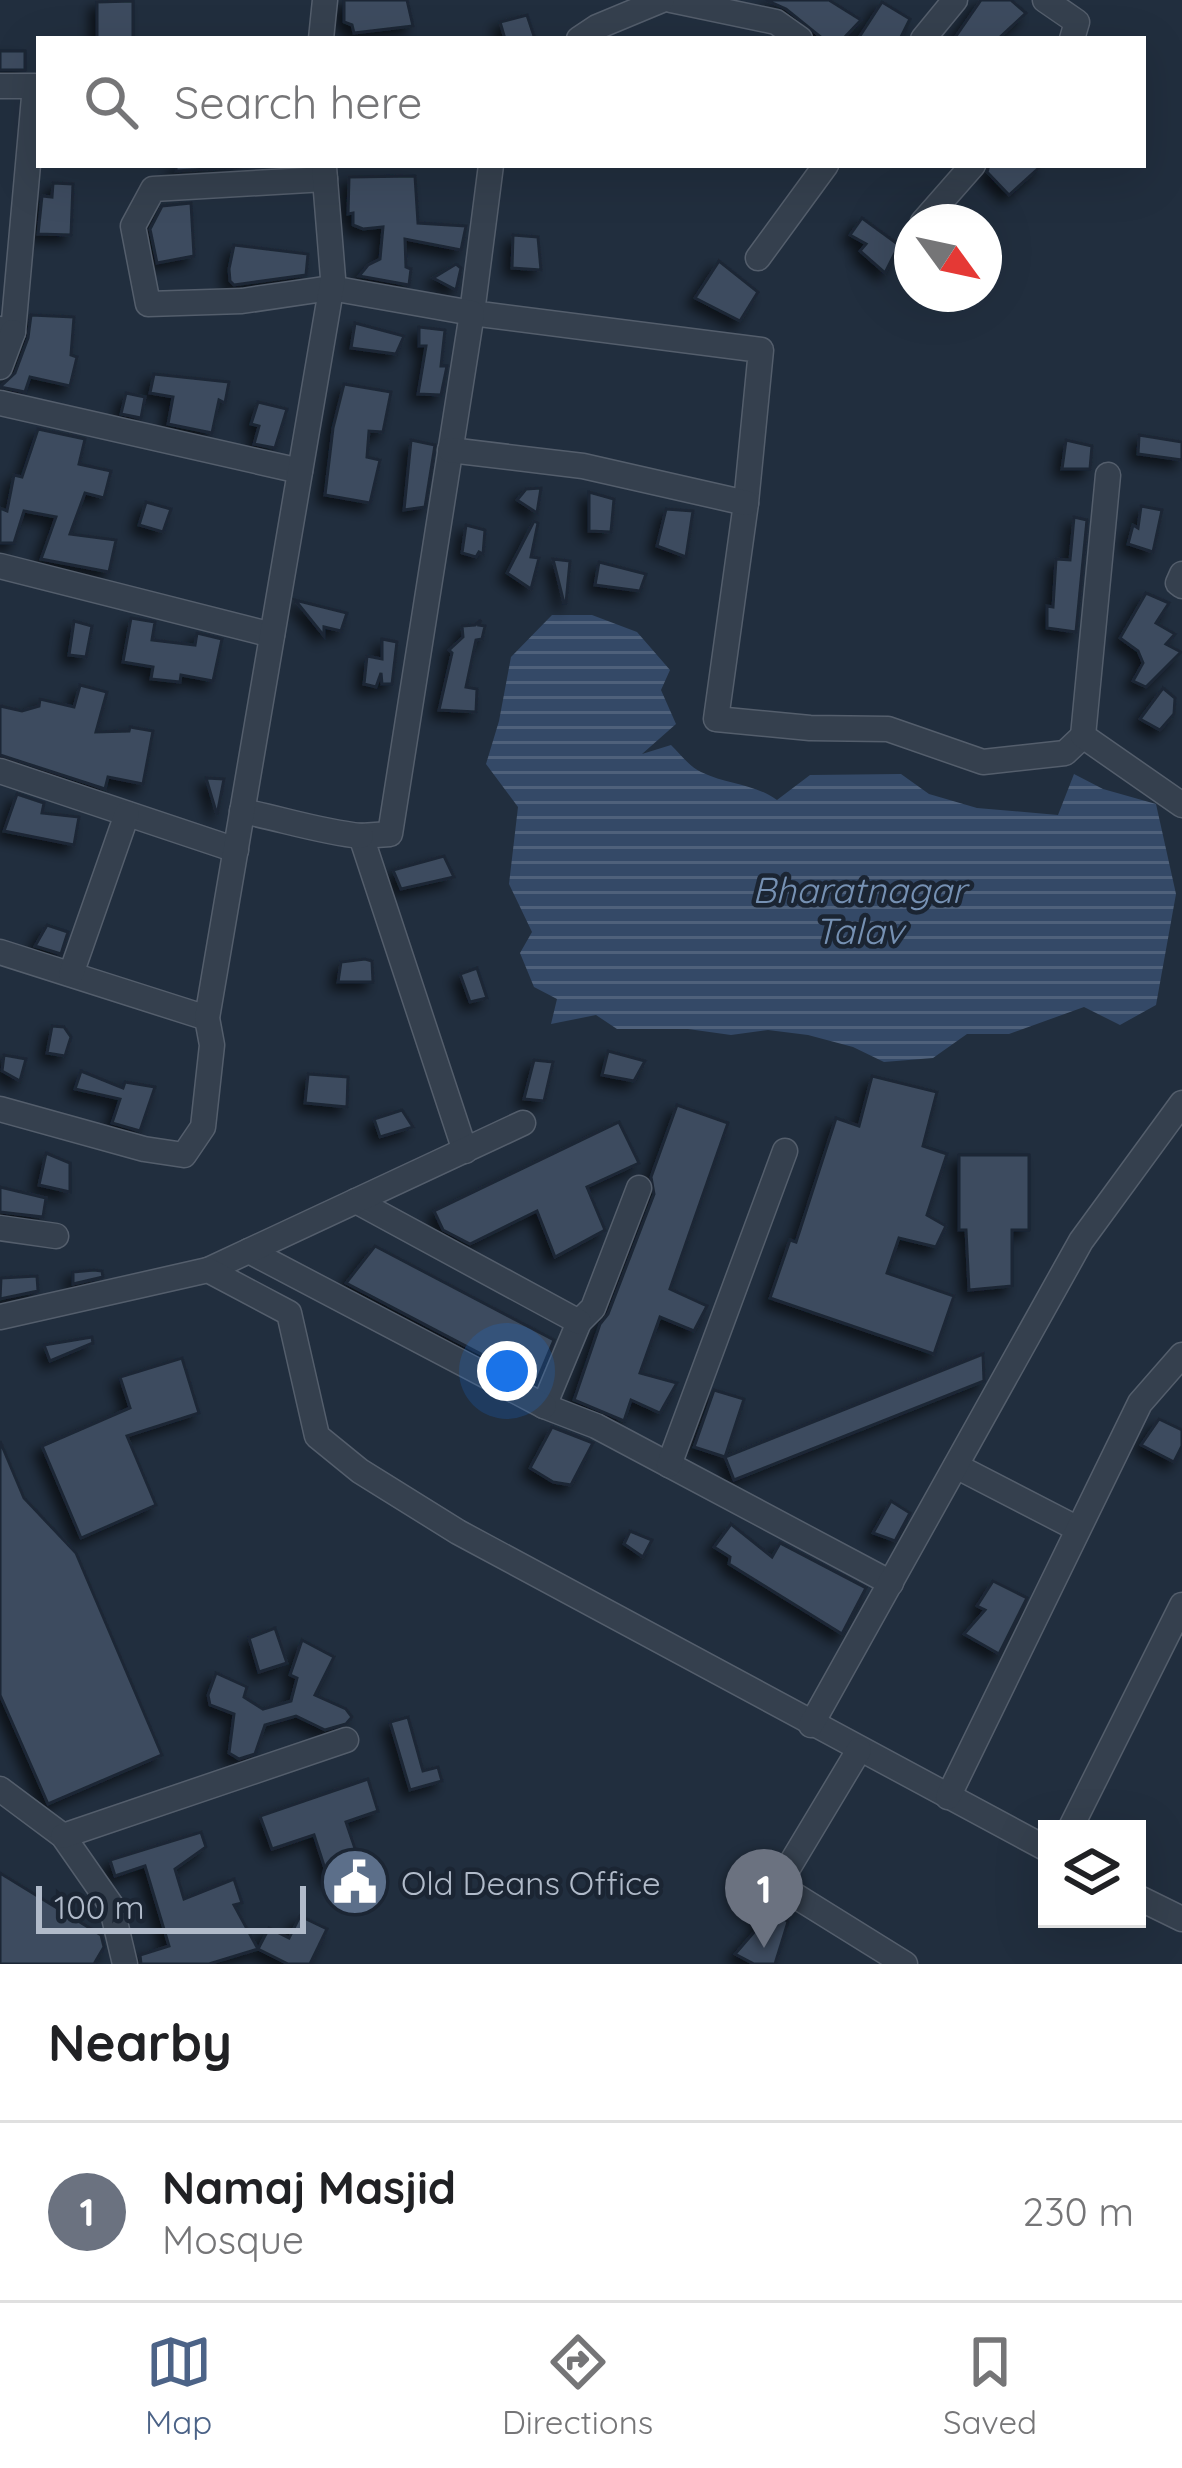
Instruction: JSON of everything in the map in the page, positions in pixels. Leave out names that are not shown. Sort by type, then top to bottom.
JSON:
[{"type":"street","points":[[321,36],[325,0]]},
{"type":"street","points":[[584,36],[662,0]]},
{"type":"street","points":[[671,0],[776,22],[796,36]]},
{"type":"street","points":[[925,36],[955,0]]},
{"type":"street","points":[[1046,0],[1077,22],[1073,36]]},
{"type":"street","points":[[0,86],[34,86],[0,367]]},
{"type":"street","points":[[242,811],[326,832],[390,834],[491,168]]},
{"type":"street","points":[[758,258],[824,168]]},
{"type":"street","points":[[939,204],[971,168]]},
{"type":"street","points":[[0,1109],[144,1149],[184,1155],[203,1126],[212,1046],[207,1018],[331,288],[325,172],[153,189],[133,226],[148,304],[242,301],[331,288],[472,313],[761,350],[716,719],[888,729],[983,762],[1065,753],[1083,736],[1108,475]]},
{"type":"street","points":[[0,404],[300,471]]},
{"type":"street","points":[[450,450],[583,466],[746,502]]},
{"type":"street","points":[[0,566],[272,634]]},
{"type":"street","points":[[1182,574],[1178,583],[1182,586]]},
{"type":"street","points":[[1083,736],[1182,805]]},
{"type":"street","points":[[0,771],[236,850]]},
{"type":"street","points":[[70,974],[127,814]]},
{"type":"street","points":[[361,836],[465,1150]]},
{"type":"street","points":[[0,952],[207,1018]]},
{"type":"street","points":[[811,1725],[1081,1241],[1182,1103]]},
{"type":"street","points":[[0,1317],[208,1270],[523,1123]]},
{"type":"street","points":[[669,1465],[784,1151]]},
{"type":"street","points":[[544,1406],[578,1322],[593,1308],[638,1188]]},
{"type":"street","points":[[356,1201],[578,1322]]},
{"type":"street","points":[[0,1228],[56,1236]]},
{"type":"street","points":[[249,1251],[544,1406],[596,1426],[891,1583]]},
{"type":"street","points":[[208,1270],[289,1313],[317,1436],[361,1471],[458,1532],[1038,1845]]},
{"type":"street","points":[[948,1797],[1140,1403],[1182,1354]]},
{"type":"street","points":[[956,1466],[1078,1529]]},
{"type":"street","points":[[1074,1820],[1182,1605]]},
{"type":"street","points":[[63,1836],[346,1740]]},
{"type":"street","points":[[859,1750],[778,1885],[872,1956],[905,1964]]},
{"type":"street","points":[[0,1789],[63,1836],[111,1905],[125,1964]]},
{"type":"street","points":[[1146,1901],[1182,1919]]},
{"type":"water","name":"Bharatnagar Talav","points":[[552,615],[592,615],[637,632],[670,670],[661,690],[676,724],[642,754],[671,745],[701,772],[777,800],[810,775],[901,774],[929,794],[977,808],[1058,815],[1074,774],[1103,789],[1156,804],[1176,894],[1156,1005],[1120,1025],[1084,1007],[1009,1034],[967,1034],[933,1058],[884,1062],[853,1047],[768,1030],[731,1035],[688,1029],[617,1029],[596,1015],[551,1024],[557,999],[534,987],[520,953],[532,932],[509,884],[518,807],[486,764],[511,657]]},
{"type":"building","points":[[344,0],[407,0],[413,26],[354,33],[352,25],[344,22]]},
{"type":"building","points":[[766,0],[829,0],[861,20],[846,36],[819,36],[786,9]]},
{"type":"building","points":[[981,0],[1011,0],[1026,13],[1001,36],[956,36]]},
{"type":"building","points":[[133,1],[133,36],[97,36],[97,2]]},
{"type":"building","points":[[882,2],[910,19],[902,36],[860,36]]},
{"type":"building","points":[[527,15],[534,36],[504,36],[500,22]]},
{"type":"building","points":[[0,51],[25,51],[25,70],[0,70]]},
{"type":"building","points":[[988,168],[1039,168],[1009,195]]},
{"type":"building","points":[[415,176],[418,223],[466,226],[461,250],[405,239],[409,285],[359,276],[380,259],[383,227],[353,225],[353,213],[348,214],[349,177]]},
{"type":"building","points":[[53,183],[73,184],[71,235],[38,234],[42,196],[52,197]]},
{"type":"building","points":[[191,203],[194,256],[157,263],[150,229],[162,206]]},
{"type":"building","points":[[862,218],[894,241],[894,255],[885,273],[860,251],[866,244],[850,235]]},
{"type":"building","points":[[513,235],[538,237],[541,270],[512,268]]},
{"type":"building","points":[[234,245],[308,254],[306,275],[234,285],[229,269]]},
{"type":"building","points":[[719,261],[758,292],[740,321],[695,298]]},
{"type":"building","points":[[456,264],[461,268],[456,290],[433,278]]},
{"type":"building","points":[[31,315],[74,317],[71,355],[77,357],[70,386],[30,377],[25,392],[0,387],[15,373]]},
{"type":"building","points":[[355,323],[404,336],[396,354],[351,348]]},
{"type":"building","points":[[419,327],[445,330],[441,366],[447,366],[441,395],[418,394],[426,346],[419,346]]},
{"type":"building","points":[[154,374],[229,382],[225,403],[219,400],[212,433],[168,424],[173,397],[150,393]]},
{"type":"building","points":[[344,384],[391,392],[383,432],[369,431],[367,457],[380,460],[370,503],[325,495]]},
{"type":"building","points":[[126,393],[145,397],[141,418],[121,414]]},
{"type":"building","points":[[258,402],[287,409],[275,448],[254,444],[259,426],[251,424]]},
{"type":"building","points":[[38,429],[85,439],[79,464],[111,471],[104,498],[85,493],[70,534],[116,540],[109,572],[41,559],[56,517],[24,511],[14,543],[0,543],[0,508],[7,511],[14,475],[22,477]]},
{"type":"building","points":[[1139,435],[1182,442],[1182,460],[1138,454]]},
{"type":"building","points":[[411,440],[435,445],[425,507],[404,510]]},
{"type":"building","points":[[1066,440],[1092,446],[1090,469],[1062,469]]},
{"type":"building","points":[[541,488],[537,513],[517,500],[526,489]]},
{"type":"building","points":[[589,492],[614,499],[611,532],[589,531]]},
{"type":"building","points":[[146,502],[171,509],[163,532],[139,525]]},
{"type":"building","points":[[1141,506],[1162,510],[1153,552],[1128,544],[1133,525],[1138,528]]},
{"type":"building","points":[[666,509],[693,511],[686,557],[657,546]]},
{"type":"building","points":[[1074,517],[1087,520],[1076,632],[1047,628],[1056,559],[1070,560]]},
{"type":"building","points":[[534,521],[538,523],[531,557],[539,558],[531,589],[507,573]]},
{"type":"building","points":[[466,525],[485,530],[483,554],[462,553]]},
{"type":"building","points":[[553,559],[570,561],[566,603],[564,603]]},
{"type":"building","points":[[599,562],[646,574],[640,591],[595,585]]},
{"type":"building","points":[[1146,593],[1169,603],[1156,623],[1175,634],[1166,644],[1181,652],[1146,687],[1133,681],[1143,663],[1138,651],[1120,638]]},
{"type":"building","points":[[295,600],[347,613],[341,631],[324,627],[324,636]]},
{"type":"building","points":[[131,618],[155,622],[152,640],[195,645],[197,633],[222,639],[213,681],[181,675],[180,682],[151,679],[153,667],[123,662]]},
{"type":"building","points":[[481,620],[479,625],[485,626],[482,639],[476,640],[466,687],[477,689],[476,712],[439,710],[449,650],[463,637],[462,626]]},
{"type":"building","points":[[74,621],[92,626],[86,657],[69,655]]},
{"type":"building","points":[[382,639],[397,642],[392,684],[382,684],[381,673],[376,687],[364,684],[367,656],[382,659]]},
{"type":"building","points":[[80,685],[107,692],[96,732],[129,731],[130,727],[153,731],[143,784],[108,777],[105,789],[0,755],[0,706],[22,711],[39,706],[40,699],[74,707]]},
{"type":"building","points":[[1163,688],[1175,698],[1174,714],[1160,730],[1140,719]]},
{"type":"building","points":[[206,778],[224,779],[217,815]]},
{"type":"building","points":[[17,794],[44,803],[42,813],[79,817],[74,845],[4,831]]},
{"type":"building","points":[[444,856],[454,877],[401,889],[393,870]]},
{"type":"building","points":[[47,925],[68,932],[61,954],[35,946]]},
{"type":"building","points":[[372,961],[373,982],[338,982],[341,962]]},
{"type":"building","points":[[477,968],[487,998],[470,1002],[460,974]]},
{"type":"building","points":[[52,1026],[64,1027],[71,1037],[65,1056],[47,1053]]},
{"type":"building","points":[[608,1051],[645,1061],[634,1081],[602,1075]]},
{"type":"building","points":[[4,1055],[26,1059],[20,1081],[2,1071]]},
{"type":"building","points":[[534,1060],[553,1062],[544,1101],[524,1099]]},
{"type":"building","points":[[81,1071],[123,1088],[125,1082],[155,1087],[140,1131],[112,1123],[120,1099],[75,1089]]},
{"type":"building","points":[[308,1074],[348,1077],[347,1107],[305,1103]]},
{"type":"building","points":[[872,1076],[937,1092],[923,1146],[947,1154],[927,1215],[946,1226],[936,1247],[899,1238],[887,1273],[954,1296],[934,1354],[770,1298],[790,1240],[796,1242],[836,1118],[859,1126]]},
{"type":"building","points":[[677,1105],[728,1123],[670,1289],[707,1306],[694,1331],[660,1317],[640,1373],[677,1383],[660,1413],[631,1400],[624,1421],[574,1400],[654,1194],[651,1177]]},
{"type":"building","points":[[402,1110],[413,1127],[380,1137],[374,1119]]},
{"type":"building","points":[[619,1122],[639,1163],[587,1187],[605,1230],[555,1257],[537,1211],[470,1244],[443,1230],[434,1211]]},
{"type":"building","points":[[46,1153],[70,1163],[70,1192],[39,1185]]},
{"type":"building","points":[[959,1155],[1029,1155],[1029,1230],[1012,1230],[1012,1286],[969,1290],[966,1230],[959,1230]]},
{"type":"building","points":[[0,1187],[46,1198],[43,1217],[0,1212]]},
{"type":"building","points":[[375,1246],[554,1340],[536,1383],[346,1283]]},
{"type":"building","points":[[102,1271],[103,1277],[73,1284],[73,1272]]},
{"type":"building","points":[[37,1276],[38,1291],[0,1299],[1,1278]]},
{"type":"building","points":[[92,1337],[93,1343],[50,1361],[44,1345]]},
{"type":"building","points":[[983,1354],[984,1381],[734,1480],[725,1457]]},
{"type":"building","points":[[182,1358],[199,1413],[127,1436],[156,1505],[81,1538],[42,1446],[130,1408],[120,1377]]},
{"type":"building","points":[[714,1390],[744,1399],[725,1457],[694,1447]]},
{"type":"building","points":[[1159,1419],[1182,1430],[1182,1446],[1174,1462],[1141,1445]]},
{"type":"building","points":[[552,1427],[593,1443],[571,1485],[553,1482],[530,1468]]},
{"type":"building","points":[[0,1441],[24,1498],[76,1553],[162,1755],[48,1804],[0,1695]]},
{"type":"building","points":[[891,1501],[910,1513],[895,1541],[873,1533]]},
{"type":"building","points":[[731,1524],[772,1557],[780,1543],[866,1588],[842,1634],[729,1564],[730,1557],[714,1547]]},
{"type":"building","points":[[630,1531],[652,1540],[643,1557],[624,1544]]},
{"type":"building","points":[[993,1581],[1027,1598],[999,1654],[964,1634],[985,1610],[977,1606]]},
{"type":"building","points":[[275,1628],[287,1663],[259,1672],[249,1638]]},
{"type":"building","points":[[302,1640],[334,1657],[315,1695],[346,1709],[352,1717],[346,1724],[325,1730],[296,1716],[265,1725],[255,1754],[239,1759],[229,1753],[234,1714],[210,1705],[208,1695],[216,1673],[247,1687],[244,1697],[263,1709],[291,1701],[297,1678],[290,1675]]},
{"type":"building","points":[[408,1717],[423,1771],[438,1767],[442,1781],[410,1790],[390,1722]]},
{"type":"building","points":[[368,1779],[378,1811],[346,1822],[362,1869],[329,1881],[314,1835],[272,1849],[260,1816]]},
{"type":"building","points":[[201,1832],[206,1847],[175,1869],[184,1899],[234,1879],[242,1903],[234,1905],[258,1949],[209,1964],[141,1964],[140,1955],[169,1946],[145,1866],[115,1876],[110,1860]]},
{"type":"building","points":[[0,1873],[101,1935],[104,1947],[94,1964],[0,1964]]},
{"type":"building","points":[[774,1909],[788,1922],[775,1964],[754,1964],[735,1954]]},
{"type":"building","points":[[300,1916],[327,1929],[310,1964],[288,1964],[258,1949],[269,1928],[289,1938]]},
{"type":"place","name":"Old Deans Office","points":[[355,1882]]},
{"type":"place","name":"Namaj Masjid","points":[[764,1948]]}]
